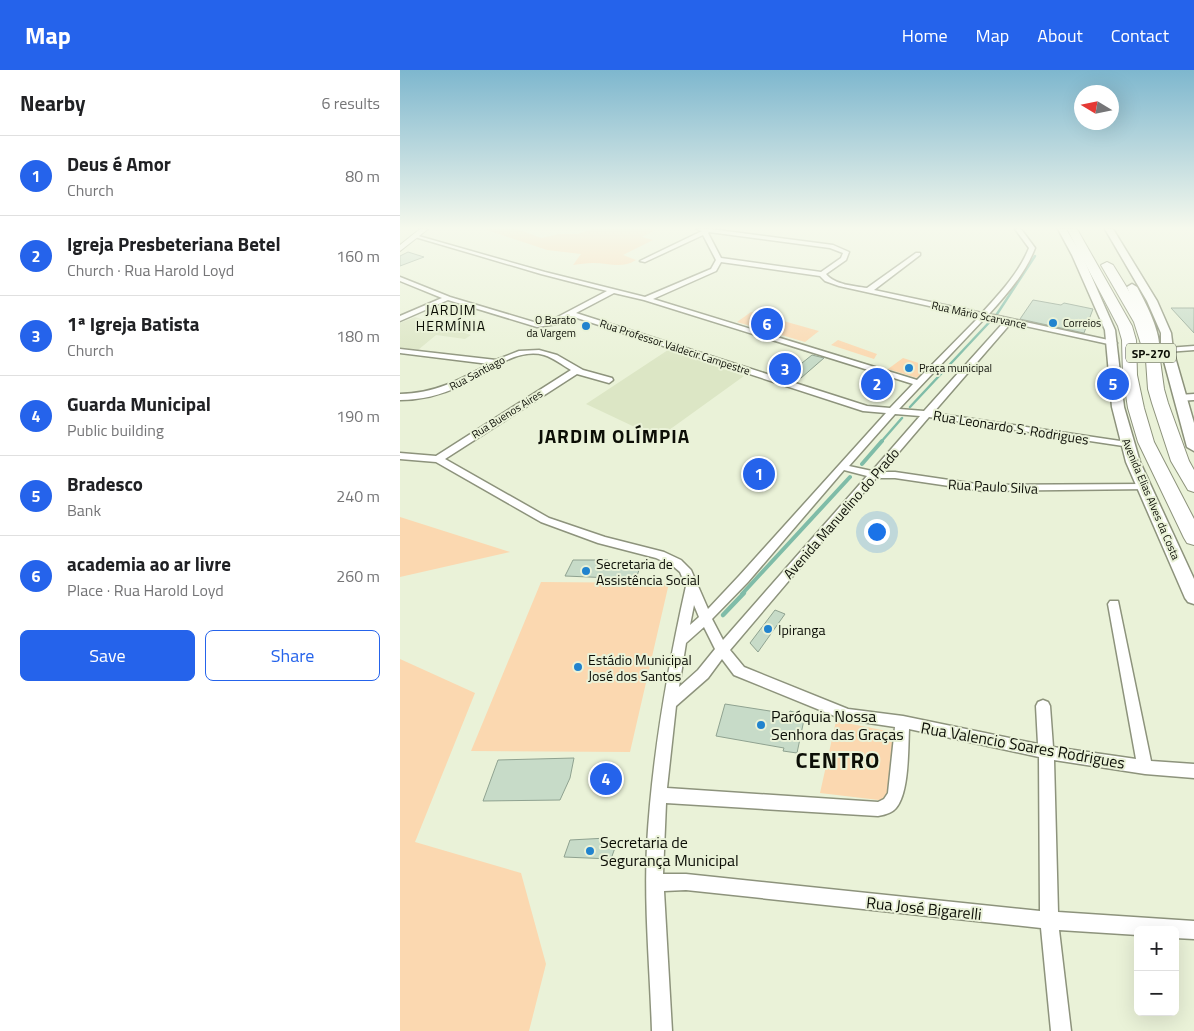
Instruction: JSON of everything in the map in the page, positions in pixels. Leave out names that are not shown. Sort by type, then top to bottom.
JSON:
[{"type":"highway","name":"SP-270","points":[[1098,274],[1125,326],[1129,340],[1130,375],[1136,408],[1146,442],[1194,538]]},
{"type":"highway","name":"SP-270","points":[[1113,274],[1141,322],[1153,360],[1156,389],[1180,461],[1194,486]]},
{"type":"main road","name":"Avenida Elias Alves da Costa","points":[[1085,274],[1105,314],[1113,343],[1114,382],[1127,445],[1194,598]]},
{"type":"main road","points":[[1125,274],[1148,319],[1154,346],[1153,360]]},
{"type":"main road","points":[[1135,274],[1152,301],[1166,333],[1167,350],[1194,447]]},
{"type":"street","points":[[545,274],[611,292],[646,299],[919,383]]},
{"type":"street","points":[[646,299],[705,274]]},
{"type":"street","name":"Rua Mário Scarvance","points":[[822,274],[827,280],[868,291],[1113,343]]},
{"type":"street","points":[[868,291],[891,274]]},
{"type":"street","name":"Avenida Manuelino do Prado","points":[[680,641],[706,620],[842,466],[983,316],[1018,274]]},
{"type":"street","points":[[400,279],[448,298],[537,325],[554,322],[611,292]]},
{"type":"street","points":[[400,319],[448,298]]},
{"type":"street","name":"Rua Professor Valdecir Campestre","points":[[571,314],[866,409],[894,412]]},
{"type":"street","name":"Avenida Manuelino do Prado","points":[[671,702],[703,674],[876,475],[925,414],[1009,320]]},
{"type":"street","points":[[1167,350],[1194,348]]},
{"type":"street","points":[[400,351],[494,362]]},
{"type":"street","name":"Rua Santiago","points":[[400,397],[420,396],[450,388],[494,362],[516,354],[536,352],[554,355],[577,370],[609,380]]},
{"type":"street","name":"Rua Buenos Aires","points":[[438,458],[577,370]]},
{"type":"street","points":[[1179,398],[1194,397]]},
{"type":"street","name":"Rua Leonardo S. Rodrigues","points":[[894,412],[925,414],[1127,445]]},
{"type":"street","points":[[400,456],[438,458]]},
{"type":"street","name":"Rua Valencio Soares Rodrigues","points":[[438,458],[545,520],[602,540],[669,559],[685,570],[706,620],[722,650],[739,671],[780,689],[847,715],[903,722],[1046,752],[1145,767],[1194,771]]},
{"type":"street","name":"Rua Paulo Silva","points":[[842,466],[876,475],[894,475],[983,488],[1145,487]]},
{"type":"street","points":[[662,1031],[654,883],[658,795],[680,641],[692,584]]},
{"type":"street","points":[[1114,604],[1145,767]]},
{"type":"street","points":[[1043,706],[1046,752],[1048,919],[1061,1031]]},
{"type":"street","points":[[658,795],[878,809],[887,808],[896,793],[903,722]]},
{"type":"street","name":"Rua José Bigarelli","points":[[654,883],[686,882],[1016,918],[1194,930]]},
{"type":"shaded area","points":[[751,312],[819,331],[805,342],[737,322]]},
{"type":"shaded area","points":[[415,317],[471,335],[465,339],[436,335],[418,350],[400,348],[400,323]]},
{"type":"shaded area","points":[[838,340],[877,354],[874,359],[831,345]]},
{"type":"shaded area","points":[[668,350],[744,376],[658,438],[586,404]]},
{"type":"shaded area","name":"Praça municipal","points":[[903,358],[928,366],[917,378],[888,369]]},
{"type":"shaded area","points":[[400,517],[510,552],[400,577]]},
{"type":"shaded area","name":"Estádio Municipal José dos Santos","points":[[541,582],[669,583],[630,752],[471,751]]},
{"type":"shaded area","points":[[400,659],[475,693],[415,842],[521,873],[546,964],[529,1031],[400,1031]]},
{"type":"shaded area","points":[[836,721],[897,733],[887,801],[820,793]]},
{"type":"building","points":[[1033,300],[1061,305],[1064,303],[1093,309],[1084,333],[1020,319]]},
{"type":"building","points":[[1171,308],[1194,308],[1194,333]]},
{"type":"building","points":[[812,355],[824,358],[801,378],[769,369],[771,361],[797,367]]},
{"type":"building","points":[[872,376],[893,383],[883,392],[861,385]]},
{"type":"building","points":[[757,467],[771,473],[762,482],[747,476]]},
{"type":"building","name":"Secretaria de Assistência Social","points":[[573,560],[608,560],[605,567],[640,567],[636,579],[565,576]]},
{"type":"building","name":"Ipiranga","points":[[775,610],[785,614],[758,652],[750,643]]},
{"type":"building","name":"Paróquia Nossa Senhora das Graças","points":[[725,704],[789,714],[790,711],[805,715],[797,753],[783,751],[784,748],[716,736]]},
{"type":"building","points":[[574,758],[570,778],[560,800],[483,801],[498,760]]},
{"type":"building","name":"Secretaria de Segurança Municipal","points":[[607,838],[607,844],[616,845],[611,859],[564,857],[570,840]]},
{"type":"waterway","points":[[910,407],[997,314],[1023,274]]},
{"type":"waterway","points":[[881,442],[902,418]]},
{"type":"waterway","points":[[862,464],[882,441]]},
{"type":"waterway","points":[[742,594],[850,477]]},
{"type":"waterway","points":[[723,615],[744,593]]},
{"type":"place","name":"Correios","points":[[1053,323]]},
{"type":"place","name":"academia ao ar livre","points":[[767,324]]},
{"type":"place","name":"O Barato da Vargem","points":[[586,326]]},
{"type":"place","name":"Praça municipal","points":[[909,368]]},
{"type":"place","name":"1ª Igreja Batista","points":[[785,369]]},
{"type":"place","name":"Igreja Presbeteriana Betel","points":[[877,384]]},
{"type":"place","name":"Bradesco","points":[[1113,384]]},
{"type":"place","name":"Deus é Amor","points":[[759,474]]},
{"type":"place","name":"Secretaria de Assistência Social","points":[[586,571]]},
{"type":"place","name":"Ipiranga","points":[[768,629]]},
{"type":"place","name":"Estádio Municipal José dos Santos","points":[[578,667]]},
{"type":"place","name":"Paróquia Nossa Senhora das Graças","points":[[761,725]]},
{"type":"place","name":"Guarda Municipal","points":[[606,779]]},
{"type":"place","name":"Secretaria de Segurança Municipal","points":[[590,851]]},
{"type":"district","name":"JARDIM HERMÍNIA","points":[[451,318]]},
{"type":"district","name":"JARDIM OLÍMPIA","points":[[614,435]]},
{"type":"district","name":"CENTRO","points":[[838,760]]}]
